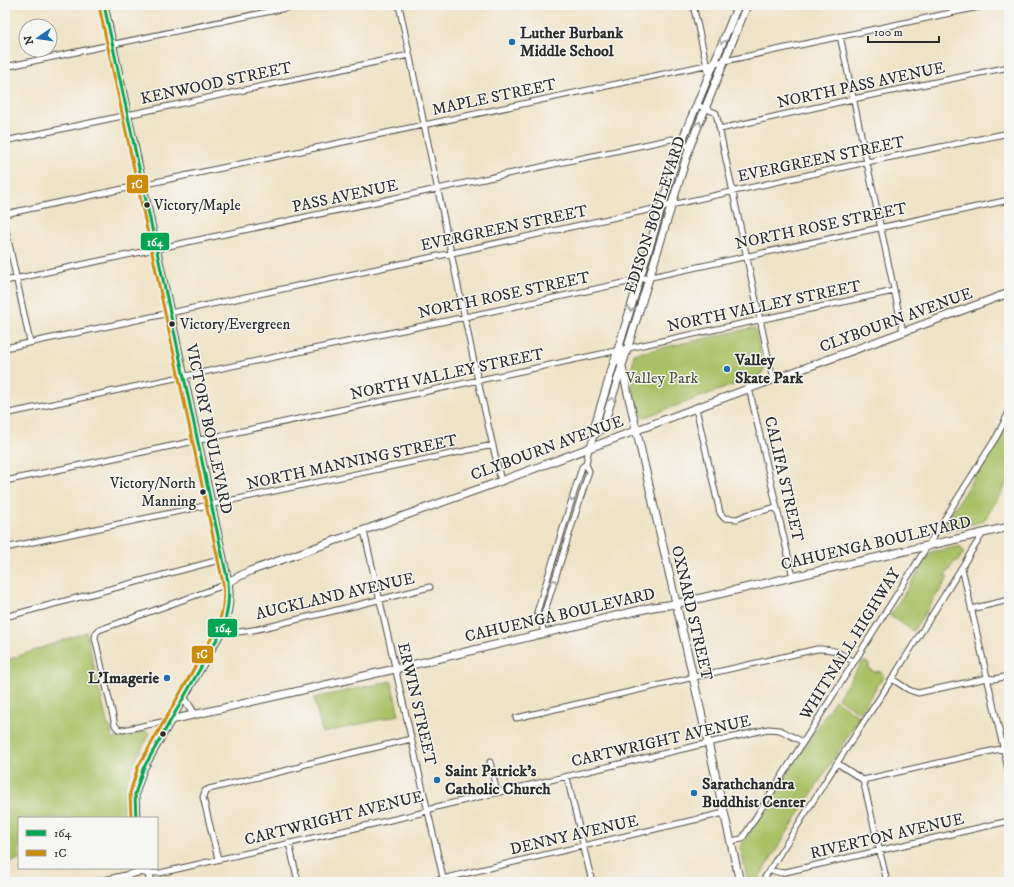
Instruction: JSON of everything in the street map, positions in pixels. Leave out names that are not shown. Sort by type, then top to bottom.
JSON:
[{"type":"main road","name":"VICTORY BOULEVARD","points":[[104,5],[228,582],[230,598],[221,632],[143,769],[135,794],[136,817]]},
{"type":"main road","name":"EDISON BOULEVARD","points":[[595,434],[595,425],[681,143],[709,75],[710,64],[738,5]]},
{"type":"main road","name":"EDISON BOULEVARD","points":[[595,434],[603,427],[690,146],[747,5]]},
{"type":"main road","name":"CLYBOURN AVENUE","points":[[228,582],[250,572],[1009,293]]},
{"type":"main road","name":"OXNARD STREET","points":[[618,350],[675,604],[740,882]]},
{"type":"main road","name":"CAHUENGA BOULEVARD","points":[[171,720],[395,669],[653,607],[675,604],[1009,527]]},
{"type":"main road","points":[[184,698],[194,714]]},
{"type":"main road","points":[[148,870],[151,882]]},
{"type":"street","points":[[5,67],[300,5]]},
{"type":"street","points":[[399,5],[478,381],[501,481]]},
{"type":"street","points":[[693,5],[710,64]]},
{"type":"street","name":"MAPLE STREET","points":[[5,214],[988,5]]},
{"type":"street","points":[[840,36],[903,332]]},
{"type":"street","name":"KENWOOD STREET","points":[[5,141],[409,55]]},
{"type":"street","name":"NORTH PASS AVENUE","points":[[720,129],[853,99],[1009,67]]},
{"type":"street","points":[[697,105],[716,113],[773,380]]},
{"type":"street","name":"EVERGREEN STREET","points":[[5,348],[452,253],[867,162],[1009,133]]},
{"type":"street","name":"PASS AVENUE","points":[[5,281],[672,139],[690,146]]},
{"type":"street","name":"NORTH ROSE STREET","points":[[5,414],[1009,200]]},
{"type":"street","points":[[5,225],[30,342]]},
{"type":"street","name":"NORTH VALLEY STREET","points":[[5,481],[894,291]]},
{"type":"street","name":"CALIFA STREET","points":[[749,388],[793,576]]},
{"type":"street","points":[[696,408],[720,513],[724,518],[737,519],[746,515],[777,508]]},
{"type":"street","name":"WHITNALL HIGHWAY","points":[[731,841],[742,838],[997,436],[1009,412]]},
{"type":"street","name":"EDISON BOULEVARD","points":[[544,633],[540,618],[544,614],[589,470],[586,464],[589,448],[595,434]]},
{"type":"street","name":"NORTH MANNING STREET","points":[[5,548],[493,445]]},
{"type":"street","name":"ERWIN STREET","points":[[364,531],[444,880]]},
{"type":"street","points":[[762,882],[962,568],[982,533]]},
{"type":"street","points":[[5,618],[223,559]]},
{"type":"street","points":[[962,568],[987,678],[1006,748],[1009,773]]},
{"type":"street","name":"CLYBOURN AVENUE","points":[[118,729],[115,725],[96,645],[96,633],[99,630],[219,587],[228,582]]},
{"type":"street","name":"AUCKLAND AVENUE","points":[[221,632],[232,633],[261,628],[430,587]]},
{"type":"street","points":[[971,608],[1009,600]]},
{"type":"street","points":[[516,718],[817,649],[827,648],[837,651],[854,662]]},
{"type":"street","points":[[892,679],[918,693],[987,678],[994,680],[1009,676]]},
{"type":"street","name":"CAHUENGA BOULEVARD","points":[[118,729],[123,730],[171,720]]},
{"type":"street","name":"CARTWRIGHT AVENUE","points":[[148,870],[160,873],[218,860],[768,729],[780,730],[803,742]]},
{"type":"street","points":[[218,860],[203,796],[209,789],[411,739]]},
{"type":"street","points":[[863,780],[1006,748]]},
{"type":"street","points":[[490,762],[497,793]]},
{"type":"street","points":[[837,763],[863,780],[887,882]]},
{"type":"street","points":[[567,777],[592,882]]},
{"type":"street","name":"DENNY AVENUE","points":[[429,882],[444,880],[724,813]]},
{"type":"street","name":"RIVERTON AVENUE","points":[[771,870],[781,873],[1009,821]]},
{"type":"street","points":[[288,843],[298,882]]},
{"type":"street","points":[[98,882],[148,870]]},
{"type":"green space","name":"Valley Park","points":[[752,328],[755,329],[764,370],[761,375],[645,417],[639,415],[632,393],[632,369],[634,354]]},
{"type":"green space","points":[[1009,421],[1009,480],[984,521],[947,531],[945,527],[946,522]]},
{"type":"green space","points":[[960,546],[964,553],[957,562],[955,561],[945,576],[948,578],[913,631],[890,616],[931,552]]},
{"type":"green space","points":[[86,632],[107,723],[110,727],[113,739],[146,731],[149,733],[149,736],[129,774],[125,794],[124,817],[18,817],[18,860],[5,863],[5,661]]},
{"type":"green space","points":[[862,662],[869,664],[869,669],[875,672],[880,671],[883,674],[883,677],[860,713],[838,698]]},
{"type":"green space","points":[[391,681],[399,715],[322,733],[314,698]]},
{"type":"green space","points":[[835,700],[860,717],[756,882],[748,882],[740,847]]},
{"type":"transit line","name":"164","points":[[104,5],[229,589],[227,613],[221,632],[143,769],[135,794],[136,817]]},
{"type":"transit line","name":"1C","points":[[99,6],[224,589],[222,612],[216,630],[138,767],[130,793],[131,817]]},
{"type":"place","name":"Luther Burbank Middle School","points":[[512,42]]},
{"type":"place","name":"Victory/Maple","points":[[147,205]]},
{"type":"place","name":"Victory/Evergreen","points":[[172,324]]},
{"type":"place","name":"Valley Skate Park","points":[[727,369]]},
{"type":"place","name":"Victory/North Manning","points":[[203,492]]},
{"type":"place","name":"L'Imagerie","points":[[167,678]]},
{"type":"place","name":"Saint Patrick's Catholic Church","points":[[437,780]]},
{"type":"place","name":"Sarathchandra Buddhist Center","points":[[694,793]]}]
